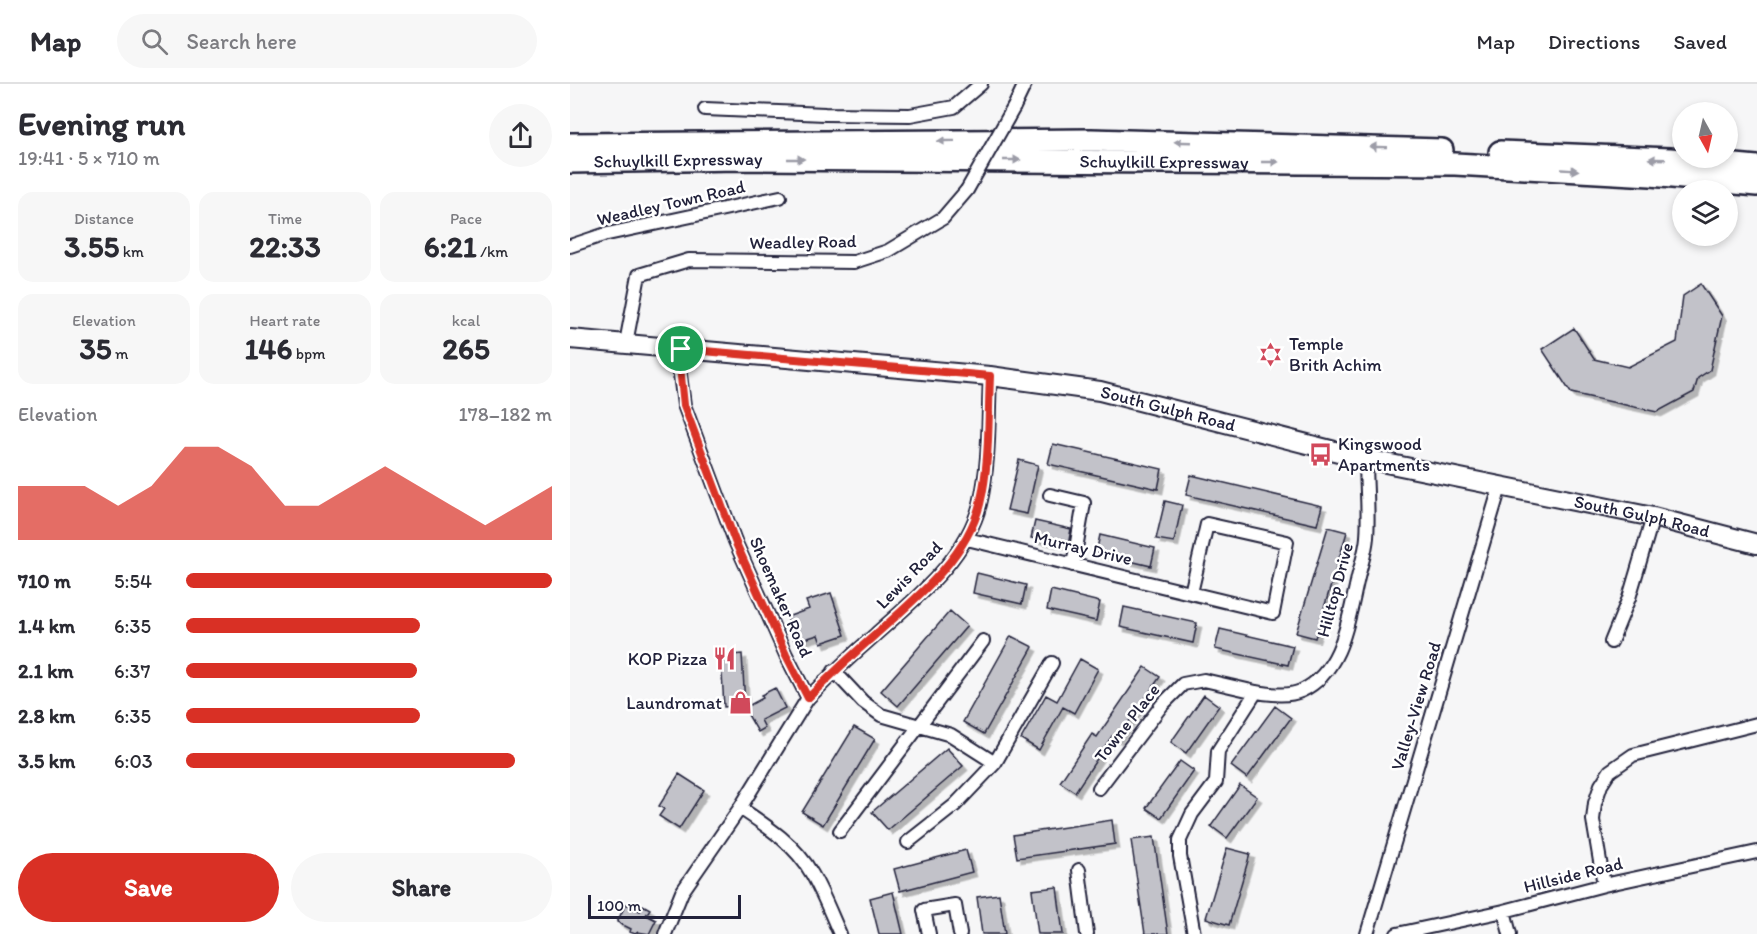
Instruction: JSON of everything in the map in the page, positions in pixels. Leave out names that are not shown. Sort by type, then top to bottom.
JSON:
[{"type":"highway","name":"Schuylkill Expressway","points":[[570,144],[1091,140],[1398,148],[1670,159],[1757,167]]},
{"type":"highway","name":"Schuylkill Expressway","points":[[570,162],[750,159],[1455,164],[1651,175],[1757,185]]},
{"type":"main road","name":"South Gulph Road","points":[[570,339],[990,376],[1100,391],[1366,459],[1500,488],[1653,517],[1757,544]]},
{"type":"street","points":[[705,108],[825,114],[910,115],[954,106],[981,84]]},
{"type":"street","name":"Weadley Road","points":[[626,343],[639,275],[690,260],[855,262],[888,251],[943,218],[967,190],[1025,84]]},
{"type":"street","name":"Weadley Town Road","points":[[570,246],[603,236],[780,197]]},
{"type":"street","name":"Shoemaker Road","points":[[681,349],[680,367],[684,405],[735,541],[786,655],[808,698]]},
{"type":"street","name":"Lewis Road","points":[[808,698],[834,671],[912,602],[945,568],[967,539],[980,505],[984,477],[990,376]]},
{"type":"street","name":"Hilltop Drive","points":[[1256,692],[1278,695],[1299,692],[1324,674],[1334,660],[1352,609],[1367,537],[1366,459]]},
{"type":"street","name":"Valley-View Road","points":[[1367,934],[1500,488]]},
{"type":"street","points":[[1050,495],[1084,502],[1073,565]]},
{"type":"street","points":[[1611,642],[1629,598],[1653,517]]},
{"type":"street","name":"Murray Drive","points":[[967,539],[1273,613],[1287,542],[1207,524],[1191,593]]},
{"type":"street","points":[[840,831],[983,641]]},
{"type":"street","points":[[908,842],[955,805],[994,763],[1052,663]]},
{"type":"street","points":[[834,671],[863,702],[881,715],[951,735],[994,763]]},
{"type":"street","name":"Towne Place","points":[[1100,788],[1162,705],[1183,684],[1204,680],[1256,692]]},
{"type":"street","points":[[1194,934],[1180,856],[1180,840],[1192,814],[1216,782],[1218,751],[1256,692]]},
{"type":"street","points":[[665,934],[682,892],[740,808],[808,698]]},
{"type":"street","points":[[1604,885],[1593,820],[1595,803],[1601,785],[1610,771],[1633,755],[1757,724]]},
{"type":"street","points":[[740,808],[774,831],[798,854],[812,874],[840,934]]},
{"type":"street","name":"Hillside Road","points":[[1397,934],[1504,911],[1604,885],[1757,852]]},
{"type":"street","points":[[1078,870],[1087,934]]},
{"type":"street","points":[[929,934],[924,910],[955,905],[960,934]]},
{"type":"street","points":[[1504,911],[1510,934]]},
{"type":"building","points":[[1701,284],[1722,316],[1710,370],[1698,378],[1694,392],[1657,412],[1571,393],[1542,349],[1574,328],[1594,359],[1628,367],[1677,342],[1683,296]]},
{"type":"building","points":[[1053,444],[1162,469],[1158,489],[1048,464]]},
{"type":"building","points":[[1019,460],[1038,465],[1027,514],[1007,510]]},
{"type":"building","points":[[1191,475],[1322,506],[1317,525],[1186,495]]},
{"type":"building","points":[[1165,501],[1182,505],[1174,542],[1156,539]]},
{"type":"building","points":[[1035,521],[1071,529],[1068,546],[1031,538]]},
{"type":"building","points":[[1328,527],[1347,532],[1315,638],[1296,633]]},
{"type":"building","points":[[1100,535],[1155,548],[1151,566],[1096,553]]},
{"type":"building","points":[[977,573],[1026,585],[1022,604],[973,593]]},
{"type":"building","points":[[1051,590],[1100,602],[1096,621],[1047,610]]},
{"type":"building","points":[[831,593],[845,635],[821,643],[818,635],[795,642],[787,617],[809,609],[806,601]]},
{"type":"building","points":[[1124,607],[1197,623],[1193,643],[1120,627]]},
{"type":"building","points":[[950,611],[967,626],[898,706],[881,691]]},
{"type":"building","points":[[1220,629],[1293,646],[1288,665],[1215,649]]},
{"type":"building","points":[[1011,636],[1033,647],[984,734],[963,722]]},
{"type":"building","points":[[742,654],[745,705],[724,707],[721,656]]},
{"type":"building","points":[[1080,659],[1098,669],[1074,713],[1063,707],[1039,750],[1021,739],[1046,695],[1057,701]]},
{"type":"building","points":[[1145,667],[1160,677],[1117,739],[1112,736],[1075,792],[1060,782],[1092,734],[1097,737]]},
{"type":"building","points":[[775,688],[785,708],[761,720],[765,728],[758,732],[744,708],[763,698],[761,695]]},
{"type":"building","points":[[1204,695],[1219,706],[1186,753],[1171,742]]},
{"type":"building","points":[[1275,706],[1291,718],[1247,778],[1231,766]]},
{"type":"building","points":[[854,727],[875,739],[823,825],[802,812]]},
{"type":"building","points":[[947,748],[963,766],[888,830],[872,812]]},
{"type":"building","points":[[1180,761],[1194,771],[1161,818],[1146,808]]},
{"type":"building","points":[[679,774],[704,790],[679,829],[659,816],[664,809],[659,806]]},
{"type":"building","points":[[1240,785],[1257,797],[1227,838],[1211,826]]},
{"type":"building","points":[[1112,820],[1115,844],[1017,858],[1013,835]]},
{"type":"building","points":[[1154,837],[1168,934],[1145,934],[1131,840]]},
{"type":"building","points":[[1227,848],[1250,854],[1229,925],[1206,918]]},
{"type":"building","points":[[966,850],[972,872],[900,891],[894,869]]},
{"type":"building","points":[[1057,887],[1063,934],[1038,934],[1032,890]]},
{"type":"building","points":[[893,892],[903,934],[879,934],[870,898]]},
{"type":"building","points":[[999,894],[1005,934],[982,934],[977,897]]},
{"type":"building","points":[[626,904],[640,911],[643,905],[650,909],[646,915],[656,920],[649,934],[638,932],[635,934],[630,932],[631,929],[617,922]]},
{"type":"place","name":"Temple Brith Achim","points":[[1271,354]]},
{"type":"place","name":"Kingswood Apartments","points":[[1320,454]]},
{"type":"place","name":"KOP Pizza","points":[[725,659]]},
{"type":"place","name":"Laundromat","points":[[740,703]]},
{"type":"route","points":[[681,349],[990,376],[984,477],[980,505],[967,539],[945,568],[912,602],[834,671],[808,698],[786,655],[735,541],[684,405],[680,367],[681,349]]}]
